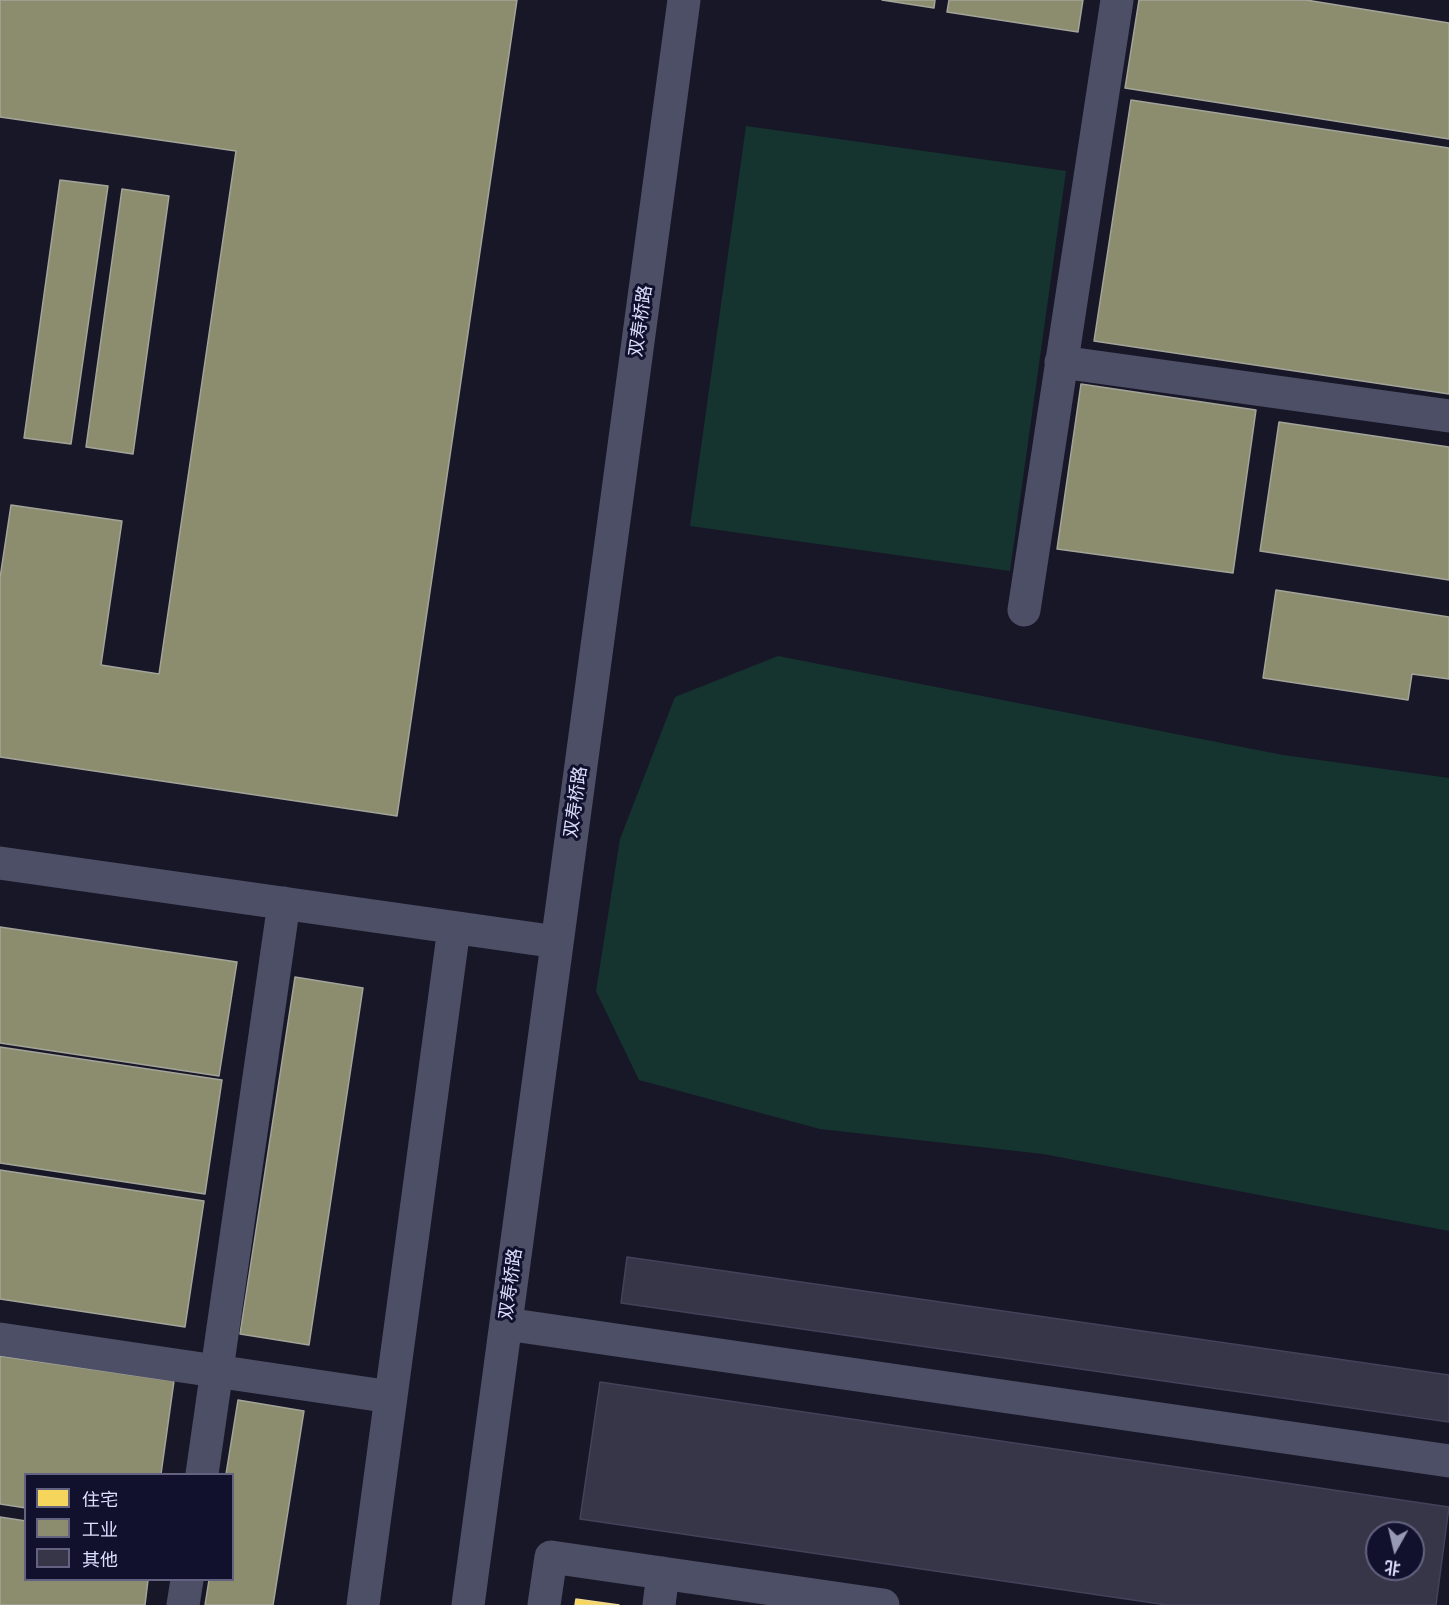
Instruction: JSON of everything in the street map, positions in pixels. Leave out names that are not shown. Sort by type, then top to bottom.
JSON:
[{"type":"street","name":"双寿桥路","points":[[468,1605],[684,0]]},
{"type":"street","points":[[1024,610],[1117,0]]},
{"type":"street","points":[[1061,362],[1449,416]]},
{"type":"street","points":[[0,863],[557,942]]},
{"type":"street","points":[[202,1473],[284,903]]},
{"type":"street","points":[[363,1605],[454,928]]},
{"type":"street","points":[[506,1324],[1449,1461]]},
{"type":"street","points":[[0,1339],[391,1397]]},
{"type":"street","points":[[544,1605],[551,1557],[884,1605]]},
{"type":"street","points":[[659,1605],[663,1573]]},
{"type":"street","points":[[183,1605],[187,1581]]},
{"type":"green space","points":[[746,126],[1066,171],[1010,571],[690,526]]},
{"type":"green space","points":[[778,656],[1283,755],[1449,778],[1449,1231],[1043,1154],[820,1129],[639,1080],[596,991],[620,839],[675,697]]},
{"type":"building: 住宅","points":[[576,1599],[619,1605],[575,1605]]},
{"type":"building: 工业","points":[[0,0],[517,0],[397,816],[0,757],[0,578],[11,505],[122,521],[101,665],[159,674],[236,151],[0,117]]},
{"type":"building: 工业","points":[[882,0],[935,0],[934,8]]},
{"type":"building: 工业","points":[[949,0],[1083,0],[1078,32],[947,12]]},
{"type":"building: 工业","points":[[1139,0],[1306,0],[1449,23],[1449,139],[1125,88]]},
{"type":"building: 工业","points":[[1131,100],[1449,148],[1449,394],[1094,341]]},
{"type":"building: 工业","points":[[60,180],[108,186],[71,444],[24,438]]},
{"type":"building: 工业","points":[[122,189],[169,196],[133,454],[86,447]]},
{"type":"building: 工业","points":[[1081,384],[1256,410],[1233,573],[1057,549]]},
{"type":"building: 工业","points":[[1279,422],[1449,447],[1449,580],[1260,551]]},
{"type":"building: 工业","points":[[1276,590],[1449,617],[1449,679],[1412,674],[1408,700],[1263,678]]},
{"type":"building: 工业","points":[[0,927],[237,962],[219,1076],[0,1043]]},
{"type":"building: 工业","points":[[295,977],[363,988],[309,1345],[240,1334]]},
{"type":"building: 工业","points":[[0,1047],[222,1080],[205,1194],[0,1163]]},
{"type":"building: 工业","points":[[0,1170],[204,1201],[185,1327],[0,1299]]},
{"type":"building: 工业","points":[[0,1356],[174,1381],[161,1473],[24,1473],[24,1508],[0,1504]]},
{"type":"building: 工业","points":[[238,1400],[304,1411],[273,1605],[205,1605],[209,1581],[234,1581],[234,1473],[226,1473]]},
{"type":"building: 工业","points":[[0,1517],[24,1521],[24,1581],[148,1581],[145,1605],[0,1605]]},
{"type":"building: 其他","points":[[627,1257],[1449,1375],[1449,1422],[621,1303]]},
{"type":"building: 其他","points":[[600,1382],[1449,1507],[1436,1605],[1167,1605],[580,1519]]}]
